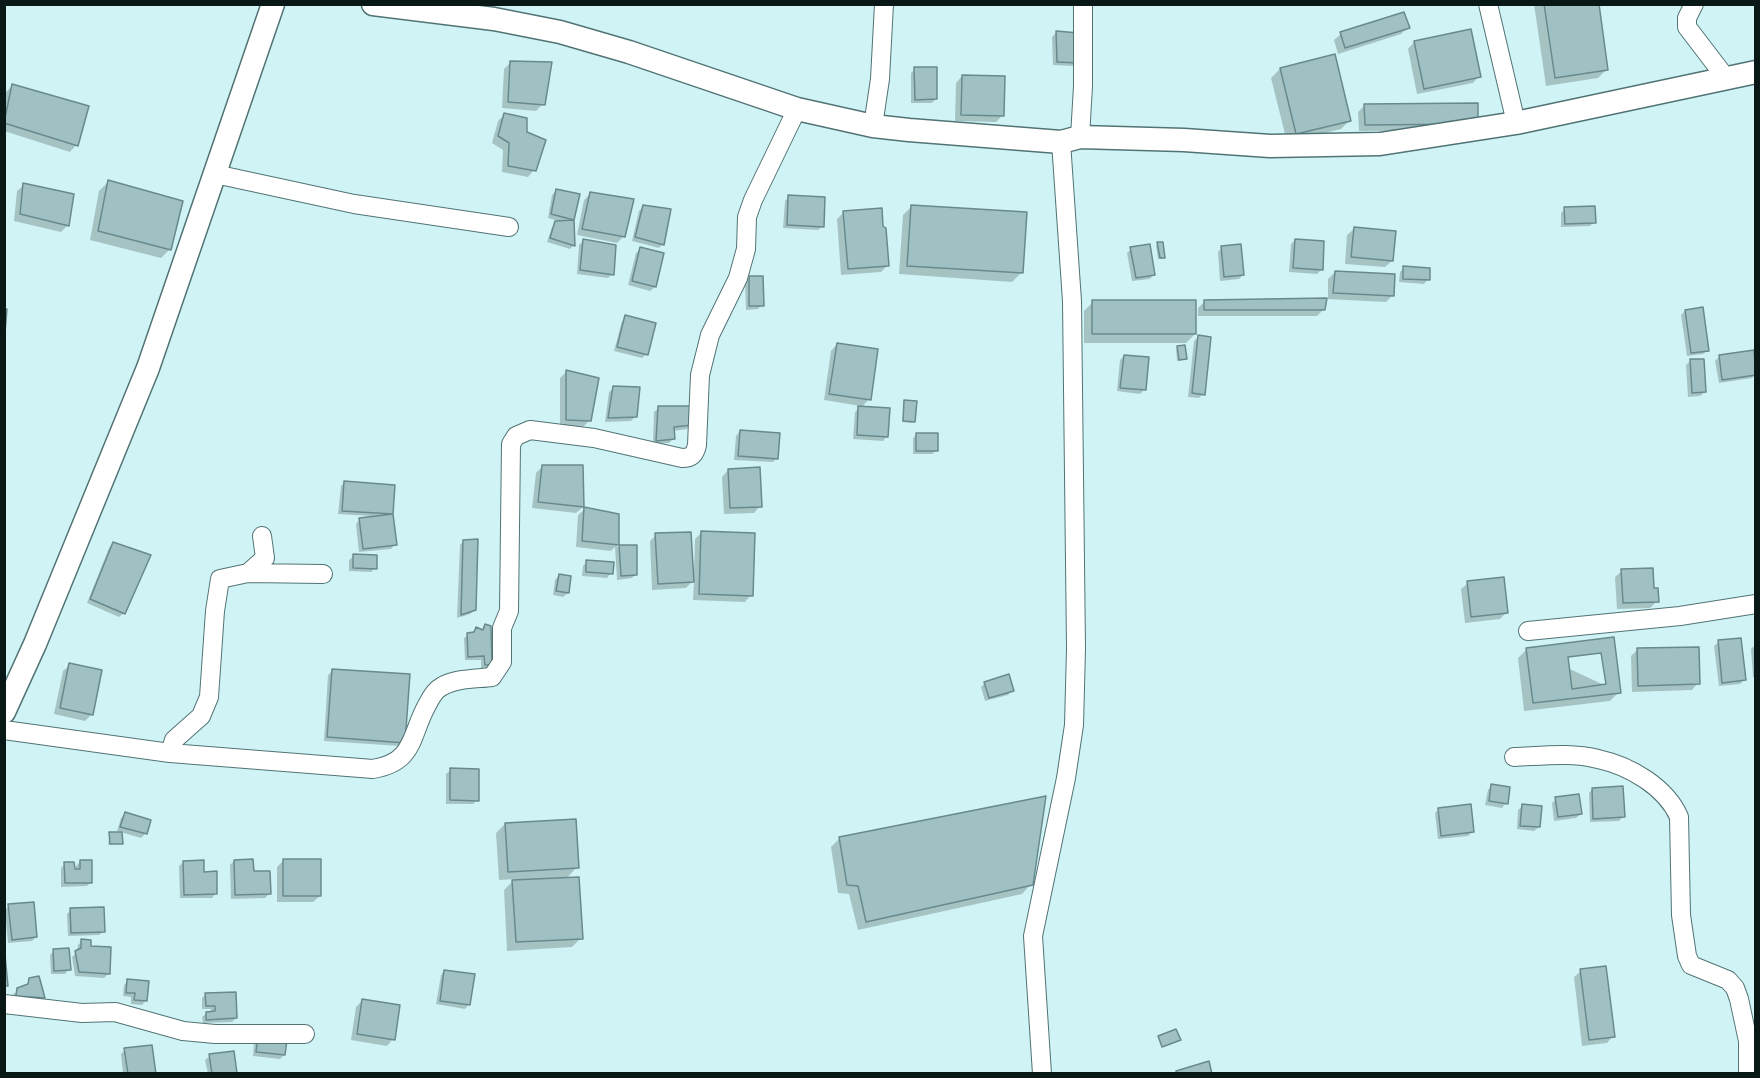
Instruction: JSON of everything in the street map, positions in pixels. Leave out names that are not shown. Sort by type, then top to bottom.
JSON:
[{"type":"street","points":[[4,712],[35,644],[148,368],[273,4]]},
{"type":"street","points":[[373,4],[494,19],[560,32],[629,52],[797,109],[873,126],[1070,139],[1184,140],[1270,146],[1380,144],[1516,123],[1755,72]]},
{"type":"street","points":[[873,126],[880,79],[885,4]]},
{"type":"street","points":[[1042,1074],[1032,936],[1066,778],[1074,725],[1076,648],[1070,139],[1083,86],[1083,4]]},
{"type":"street","points":[[1488,4],[1516,123]]},
{"type":"street","points":[[1694,4],[1687,18],[1687,27],[1726,78]]},
{"type":"street","points":[[4,730],[170,753],[373,769],[387,766],[401,759],[410,748],[430,699],[440,687],[454,682],[492,677],[502,662],[502,628],[509,611],[511,444],[516,436],[530,430],[594,438],[682,458],[688,458],[695,453],[700,375],[710,335],[738,278],[746,249],[747,217],[753,200],[797,109]]},
{"type":"street","points":[[215,174],[354,204],[509,227]]},
{"type":"street","points":[[248,573],[265,558],[262,536]]},
{"type":"street","points":[[170,753],[174,740],[201,716],[209,697],[214,611],[220,579],[248,573],[323,574]]},
{"type":"street","points":[[1528,631],[1680,616],[1755,604]]},
{"type":"street","points":[[1514,757],[1597,758],[1621,766],[1646,780],[1673,804],[1679,817],[1680,894],[1687,956],[1692,965],[1721,976],[1735,988],[1752,1041],[1748,1074]]},
{"type":"street","points":[[4,1004],[82,1013],[115,1012],[183,1031],[215,1034],[305,1034]]},
{"type":"building","points":[[1544,4],[1599,4],[1608,70],[1555,78]]},
{"type":"building","points":[[1404,12],[1410,28],[1345,48],[1340,32]]},
{"type":"building","points":[[1471,29],[1481,77],[1424,89],[1414,41]]},
{"type":"building","points":[[1056,31],[1079,33],[1079,63],[1057,62]]},
{"type":"building","points":[[1335,54],[1351,121],[1296,134],[1280,68]]},
{"type":"building","points":[[510,61],[552,62],[545,105],[508,102]]},
{"type":"building","points":[[914,67],[937,67],[937,99],[915,100]]},
{"type":"building","points":[[962,75],[1005,76],[1004,116],[961,115]]},
{"type":"building","points":[[12,84],[89,106],[78,146],[4,123]]},
{"type":"building","points":[[1478,103],[1478,124],[1365,125],[1364,104]]},
{"type":"building","points":[[504,113],[527,118],[527,132],[546,140],[536,171],[508,166],[509,143],[498,136]]},
{"type":"building","points":[[108,180],[183,201],[171,250],[98,231]]},
{"type":"building","points":[[23,183],[74,194],[69,226],[20,214]]},
{"type":"building","points":[[556,189],[580,194],[574,220],[551,214]]},
{"type":"building","points":[[590,192],[634,199],[625,237],[582,229]]},
{"type":"building","points":[[788,195],[825,197],[824,227],[787,225]]},
{"type":"building","points":[[643,205],[671,209],[664,245],[635,237]]},
{"type":"building","points":[[911,205],[1027,212],[1023,273],[907,266]]},
{"type":"building","points":[[1595,206],[1596,223],[1565,224],[1564,207]]},
{"type":"building","points":[[882,208],[889,266],[848,269],[843,211]]},
{"type":"building","points":[[574,220],[575,246],[550,238],[555,221]]},
{"type":"building","points":[[1354,227],[1396,231],[1393,261],[1351,257]]},
{"type":"building","points":[[583,239],[616,245],[614,275],[580,270]]},
{"type":"building","points":[[1295,239],[1324,241],[1323,270],[1293,268]]},
{"type":"building","points":[[1157,242],[1163,242],[1165,258],[1160,258]]},
{"type":"building","points":[[1150,244],[1155,275],[1136,278],[1130,247]]},
{"type":"building","points":[[1241,244],[1244,275],[1224,277],[1221,246]]},
{"type":"building","points":[[640,247],[664,253],[656,287],[632,281]]},
{"type":"building","points":[[1403,266],[1430,268],[1430,280],[1403,279]]},
{"type":"building","points":[[1335,271],[1395,274],[1394,296],[1333,293]]},
{"type":"building","points":[[749,276],[763,276],[764,306],[749,306]]},
{"type":"building","points":[[1327,298],[1325,310],[1204,310],[1204,300]]},
{"type":"building","points":[[1092,300],[1196,300],[1196,334],[1092,334]]},
{"type":"building","points":[[1703,307],[1709,351],[1691,353],[1685,310]]},
{"type":"building","points":[[4,309],[7,309],[5,333],[4,333]]},
{"type":"building","points":[[625,315],[656,323],[648,355],[617,347]]},
{"type":"building","points":[[1198,335],[1211,337],[1205,395],[1192,393]]},
{"type":"building","points":[[837,343],[878,349],[871,400],[829,394]]},
{"type":"building","points":[[1185,345],[1187,359],[1179,360],[1177,346]]},
{"type":"building","points":[[1754,350],[1756,375],[1722,380],[1719,355]]},
{"type":"building","points":[[1124,355],[1149,357],[1146,390],[1120,388]]},
{"type":"building","points":[[1690,359],[1704,359],[1706,392],[1692,393]]},
{"type":"building","points":[[566,370],[599,378],[591,421],[566,420]]},
{"type":"building","points":[[613,386],[640,387],[637,417],[608,418]]},
{"type":"building","points":[[904,400],[917,401],[915,422],[903,421]]},
{"type":"building","points":[[658,406],[693,406],[692,425],[674,427],[675,439],[656,441]]},
{"type":"building","points":[[858,406],[890,408],[888,437],[857,435]]},
{"type":"building","points":[[740,430],[780,433],[778,459],[738,456]]},
{"type":"building","points":[[916,433],[938,433],[938,451],[916,451]]},
{"type":"building","points":[[542,465],[583,465],[584,507],[538,502]]},
{"type":"building","points":[[760,467],[762,507],[730,508],[728,469]]},
{"type":"building","points":[[344,481],[395,485],[393,514],[342,511]]},
{"type":"building","points":[[584,507],[619,514],[619,545],[582,541]]},
{"type":"building","points":[[393,514],[397,545],[363,549],[359,518]]},
{"type":"building","points":[[701,531],[755,533],[753,596],[699,594]]},
{"type":"building","points":[[691,532],[694,582],[658,584],[655,533]]},
{"type":"building","points":[[478,539],[476,610],[461,615],[463,540]]},
{"type":"building","points":[[113,542],[151,555],[125,614],[90,599]]},
{"type":"building","points":[[619,545],[637,545],[637,575],[621,576]]},
{"type":"building","points":[[353,554],[377,555],[377,569],[353,568]]},
{"type":"building","points":[[586,560],[614,562],[613,574],[586,572]]},
{"type":"building","points":[[1653,568],[1654,588],[1658,588],[1659,602],[1623,603],[1621,569]]},
{"type":"building","points":[[559,574],[571,576],[569,593],[556,591]]},
{"type":"building","points":[[1504,577],[1508,613],[1471,617],[1467,581]]},
{"type":"building","points":[[485,624],[491,626],[492,665],[485,665],[484,656],[468,657],[467,633],[474,632],[476,627],[483,630]]},
{"type":"building","points":[[1614,637],[1621,693],[1533,703],[1526,648]]},
{"type":"building","points":[[1741,638],[1746,680],[1722,683],[1718,640]]},
{"type":"building","points":[[1699,647],[1700,684],[1638,686],[1637,648]]},
{"type":"building","points":[[1601,653],[1606,684],[1572,689],[1568,657]]},
{"type":"building","points":[[69,663],[102,670],[93,715],[60,708]]},
{"type":"building","points":[[332,669],[410,674],[405,743],[327,737]]},
{"type":"building","points":[[1009,674],[1014,691],[989,698],[984,682]]},
{"type":"building","points":[[450,768],[479,769],[479,801],[450,800]]},
{"type":"building","points":[[1491,784],[1510,787],[1508,804],[1489,801]]},
{"type":"building","points":[[1623,786],[1625,817],[1593,819],[1592,788]]},
{"type":"building","points":[[1579,794],[1582,814],[1558,817],[1555,797]]},
{"type":"building","points":[[1046,796],[1033,885],[866,922],[858,886],[847,885],[839,837]]},
{"type":"building","points":[[1471,804],[1474,832],[1441,836],[1438,808]]},
{"type":"building","points":[[1522,804],[1542,806],[1540,827],[1520,826]]},
{"type":"building","points":[[125,812],[151,820],[147,834],[120,827]]},
{"type":"building","points":[[576,819],[579,868],[508,872],[505,823]]},
{"type":"building","points":[[109,832],[122,832],[123,844],[110,844]]},
{"type":"building","points":[[253,859],[254,871],[270,871],[271,894],[235,895],[234,860]]},
{"type":"building","points":[[283,859],[321,859],[321,896],[283,896]]},
{"type":"building","points":[[80,860],[92,860],[92,883],[65,883],[64,862],[74,862],[75,869],[80,869]]},
{"type":"building","points":[[204,860],[204,872],[217,871],[217,894],[184,895],[183,861]]},
{"type":"building","points":[[579,877],[583,939],[516,942],[512,880]]},
{"type":"building","points":[[34,902],[37,937],[12,940],[8,904]]},
{"type":"building","points":[[104,907],[105,932],[71,933],[70,908]]},
{"type":"building","points":[[81,939],[91,940],[91,946],[111,947],[110,974],[79,972],[75,951],[81,948]]},
{"type":"building","points":[[4,945],[8,986],[4,986]]},
{"type":"building","points":[[69,948],[71,970],[54,971],[53,949]]},
{"type":"building","points":[[1606,966],[1615,1037],[1589,1040],[1580,969]]},
{"type":"building","points":[[444,970],[475,974],[470,1005],[440,1001]]},
{"type":"building","points":[[39,976],[45,998],[16,996],[17,988],[28,984],[29,978]]},
{"type":"building","points":[[127,979],[149,981],[147,1001],[134,1000],[135,993],[126,993]]},
{"type":"building","points":[[236,992],[237,1018],[206,1020],[206,1012],[215,1011],[215,1006],[206,1006],[205,993]]},
{"type":"building","points":[[362,999],[400,1005],[395,1040],[357,1034]]},
{"type":"building","points":[[1176,1029],[1181,1040],[1162,1047],[1158,1036]]},
{"type":"building","points":[[258,1037],[287,1040],[285,1055],[256,1052]]},
{"type":"building","points":[[152,1045],[156,1074],[128,1074],[124,1048]]},
{"type":"building","points":[[234,1051],[237,1073],[212,1074],[209,1054]]},
{"type":"building","points":[[1209,1061],[1212,1074],[1177,1074],[1176,1071]]}]
